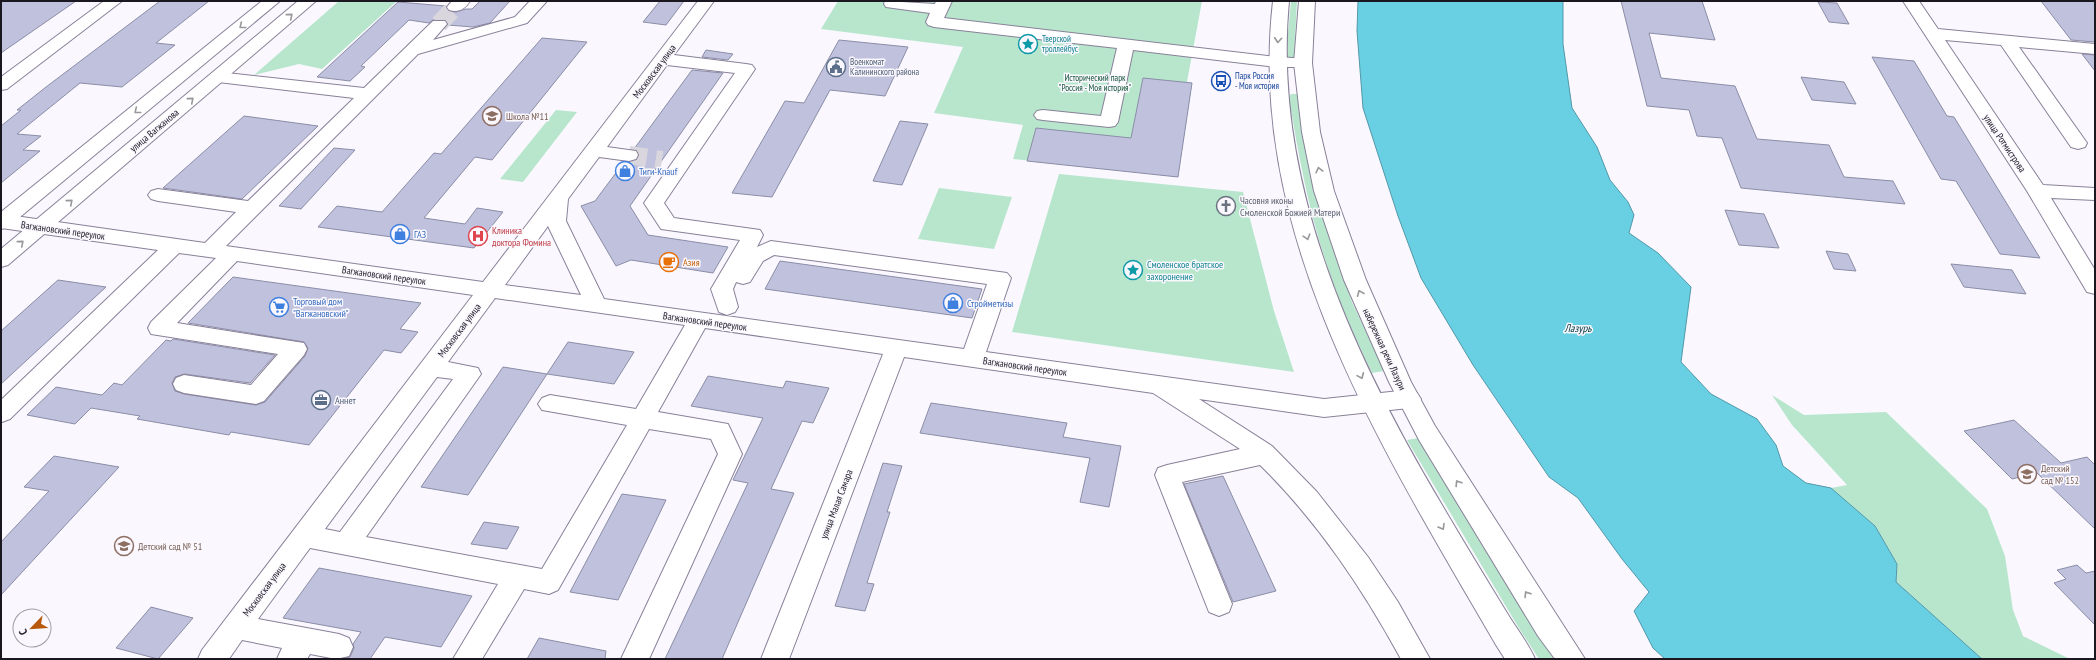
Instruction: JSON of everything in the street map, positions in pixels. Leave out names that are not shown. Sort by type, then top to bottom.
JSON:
[{"type":"street","points":[[1,85],[114,1]]},
{"type":"street","points":[[1,221],[272,1]]},
{"type":"street","name":"улица Вагжанова","points":[[1,260],[308,1]]},
{"type":"street","points":[[410,52],[521,20],[539,1]]},
{"type":"street","name":"Московская улица","points":[[212,659],[706,1]]},
{"type":"street","points":[[893,1],[892,4],[942,5],[934,22],[1276,62],[1303,63]]},
{"type":"street","points":[[1281,1],[1276,62],[1284,143],[1301,215],[1327,296],[1373,404],[1406,465],[1521,659]]},
{"type":"street","name":"набережная реки Лазури","points":[[1307,1],[1303,63],[1311,132],[1331,212],[1360,293],[1409,399],[1447,466],[1548,626],[1571,659]]},
{"type":"street","name":"улица Ротмистрова","points":[[1911,1],[2037,191],[2095,287]]},
{"type":"street","points":[[209,251],[439,24]]},
{"type":"street","points":[[1933,34],[2095,49]]},
{"type":"street","points":[[2006,40],[2078,144]]},
{"type":"street","points":[[1043,115],[1109,122],[1126,44]]},
{"type":"street","points":[[662,59],[746,69],[672,161],[654,203],[668,224],[753,235],[722,289],[715,317]]},
{"type":"street","points":[[218,77],[367,94]]},
{"type":"street","points":[[594,151],[629,155]]},
{"type":"street","points":[[2037,191],[2095,194]]},
{"type":"street","points":[[158,195],[252,208]]},
{"type":"street","points":[[558,199],[556,221],[596,306]]},
{"type":"street","name":"Вагжановский переулок","points":[[1,221],[596,306],[715,317],[896,348],[1324,408],[1409,399]]},
{"type":"street","points":[[2,413],[174,246]]},
{"type":"street","points":[[304,536],[549,582],[642,419],[715,317],[756,256],[771,248],[1000,278],[972,359]]},
{"type":"street","points":[[184,384],[256,395],[296,349],[159,328],[232,254]]},
{"type":"street","name":"улица Малая Самара","points":[[775,659],[896,348]]},
{"type":"street","points":[[346,544],[470,374],[431,367]]},
{"type":"street","points":[[1157,385],[1230,430],[1264,454],[1306,496],[1346,544],[1383,599],[1416,659]]},
{"type":"street","points":[[550,404],[720,431],[730,454],[635,659]]},
{"type":"street","points":[[1219,604],[1167,475],[1264,454]]},
{"type":"street","points":[[467,659],[517,576]]},
{"type":"street","points":[[236,627],[298,649],[339,647]]},
{"type":"green space","points":[[339,1],[397,1],[322,69],[299,64],[254,75]]},
{"type":"green space","name":"Исторический парк \"Россия - Моя история\"","points":[[838,1],[1202,1],[1187,82],[1192,83],[1178,177],[1124,171],[1125,165],[1111,169],[1013,159],[1023,125],[934,113],[963,47],[821,29]]},
{"type":"green space","points":[[1291,1],[1297,1],[1294,60],[1288,61],[1286,56]]},
{"type":"green space","points":[[1291,94],[1297,94],[1300,98],[1328,229],[1352,302],[1384,371],[1372,373],[1348,321],[1331,279],[1303,176],[1289,97]]},
{"type":"green space","points":[[556,110],[577,112],[523,182],[500,179]]},
{"type":"green space","points":[[1059,174],[1243,192],[1274,311],[1294,372],[1012,332]]},
{"type":"green space","points":[[939,188],[1012,197],[994,249],[918,239]]},
{"type":"green space","points":[[1772,395],[1804,415],[1886,412],[1987,509],[2005,556],[2013,610],[2023,636],[2070,659],[1982,659],[1896,582],[1897,564],[1875,526],[1831,488],[1847,485],[1792,425]]},
{"type":"green space","points":[[1418,438],[1554,659],[1539,659],[1520,630],[1407,440]]},
{"type":"water","name":"Лазурь","points":[[1358,1],[1563,1],[1563,44],[1572,108],[1597,147],[1610,180],[1628,202],[1634,215],[1629,233],[1658,253],[1691,287],[1681,362],[1711,394],[1757,419],[1776,445],[1783,466],[1806,483],[1831,488],[1875,526],[1897,564],[1896,582],[1982,659],[1665,659],[1653,648],[1634,611],[1649,592],[1622,559],[1578,498],[1549,477],[1473,365],[1421,278],[1398,216],[1363,108],[1357,31]]},
{"type":"building","points":[[1,1],[76,1],[1,53]]},
{"type":"building","points":[[160,1],[209,1],[156,43],[175,45],[122,87],[80,83],[17,134],[41,136],[23,150],[40,151],[1,183],[1,126],[21,110],[17,110],[46,87]]},
{"type":"building","points":[[480,1],[510,1],[490,23],[473,27],[448,25],[445,20],[433,20],[429,23],[409,20],[361,66],[365,67],[350,81],[317,77],[398,2],[446,6],[449,11],[456,12],[472,9]]},
{"type":"building","points":[[660,1],[684,1],[666,25],[643,22]]},
{"type":"building","points":[[1621,1],[1702,1],[1715,40],[1649,33],[1661,78],[1735,86],[1757,139],[1829,145],[1844,177],[1893,181],[1905,204],[1741,188],[1722,138],[1697,136],[1689,110],[1647,106]]},
{"type":"building","points":[[2041,1],[2095,1],[2095,42],[2071,40]]},
{"type":"building","points":[[1818,2],[1837,3],[1849,24],[1829,22]]},
{"type":"building","points":[[542,38],[587,42],[492,160],[475,157],[424,218],[465,224],[477,208],[503,212],[474,248],[318,227],[337,206],[382,212],[434,153],[441,154]]},
{"type":"building","points":[[839,40],[908,47],[885,96],[830,90],[772,197],[732,193],[785,101],[804,103]]},
{"type":"building","points":[[706,50],[733,54],[728,60],[702,57]]},
{"type":"building","points":[[2082,54],[2095,55],[2095,71]]},
{"type":"building","points":[[1872,57],[1914,61],[1947,116],[1954,117],[2040,258],[2000,254],[1956,181],[1941,179]]},
{"type":"building","points":[[692,70],[723,73],[630,206],[648,235],[728,247],[713,273],[631,260],[616,266],[581,206],[595,201],[624,162],[637,160],[639,154],[637,150],[634,149]]},
{"type":"building","points":[[1801,77],[1844,82],[1856,104],[1812,100]]},
{"type":"building","points":[[1143,78],[1192,83],[1178,177],[1027,161],[1036,128],[1131,138]]},
{"type":"building","points":[[244,116],[318,126],[242,199],[163,188]]},
{"type":"building","points":[[900,121],[928,124],[902,185],[873,181]]},
{"type":"building","points":[[334,148],[355,150],[301,209],[279,206]]},
{"type":"building","points":[[1725,210],[1764,214],[1779,248],[1739,245]]},
{"type":"building","points":[[1826,251],[1848,254],[1856,271],[1834,269]]},
{"type":"building","points":[[780,261],[982,289],[972,318],[765,289]]},
{"type":"building","points":[[1951,264],[2012,270],[2026,294],[1964,287]]},
{"type":"building","points":[[233,277],[421,303],[400,329],[418,332],[401,353],[384,350],[309,445],[231,432],[229,435],[137,419],[140,416],[91,408],[75,424],[27,415],[56,387],[102,395],[114,383],[122,385],[166,340],[171,341],[173,339],[275,355],[250,383],[184,374],[175,377],[172,383],[175,391],[184,394],[256,405],[265,402],[305,356],[308,348],[304,342],[188,323]]},
{"type":"building","points":[[58,280],[106,287],[1,384],[1,331]]},
{"type":"building","points":[[568,342],[634,352],[614,384],[547,374]]},
{"type":"building","points":[[503,367],[547,374],[468,495],[421,487]]},
{"type":"building","points":[[708,376],[783,388],[786,381],[829,388],[813,423],[802,421],[771,489],[794,493],[722,659],[665,659],[748,483],[733,480],[763,418],[691,406]]},
{"type":"building","points":[[931,403],[1067,423],[1063,437],[1121,446],[1109,507],[1080,502],[1090,458],[920,433]]},
{"type":"building","points":[[2014,420],[2061,463],[2087,457],[2095,465],[2095,529],[2037,473],[2012,479],[1964,431]]},
{"type":"building","points":[[54,456],[119,467],[1,595],[1,542],[49,491],[24,487]]},
{"type":"building","points":[[883,463],[902,466],[887,512],[890,512],[867,583],[874,584],[865,611],[835,606]]},
{"type":"building","points":[[1223,476],[1276,591],[1233,602],[1184,484]]},
{"type":"building","points":[[622,494],[666,500],[618,600],[570,592]]},
{"type":"building","points":[[484,522],[519,527],[507,549],[471,544]]},
{"type":"building","points":[[2077,565],[2086,573],[2095,571],[2095,625],[2054,583],[2066,579],[2057,570]]},
{"type":"building","points":[[319,568],[472,596],[441,647],[385,637],[370,659],[343,659],[350,657],[354,648],[353,644],[361,632],[283,618]]},
{"type":"building","points":[[151,607],[193,618],[158,659],[116,648]]},
{"type":"building","points":[[539,638],[606,651],[605,659],[527,659]]},
{"type":"tunnel","points":[[439,24],[455,7]]},
{"type":"tunnel","points":[[629,155],[662,160]]},
{"type":"place","name":"Тверской троллейбус","points":[[1028,44]]},
{"type":"place","name":"Военкомат Калининского района","points":[[836,67]]},
{"type":"place","name":"Парк Россия - Моя история","points":[[1221,81]]},
{"type":"place","name":"Школа №11","points":[[492,116]]},
{"type":"place","name":"Тиги-Knauf","points":[[625,171]]},
{"type":"place","name":"Часовня иконы Смоленской Божией Матери","points":[[1226,206]]},
{"type":"place","name":"ГАЗ","points":[[400,234]]},
{"type":"place","name":"Клиника доктора Фомина","points":[[478,236]]},
{"type":"place","name":"Азия","points":[[669,262]]},
{"type":"place","name":"Смоленское братское захоронение","points":[[1133,270]]},
{"type":"place","name":"Стройметизы","points":[[953,303]]},
{"type":"place","name":"Торговый дом \"Вагжановский\"","points":[[279,307]]},
{"type":"place","name":"Аннет","points":[[321,400]]},
{"type":"place","name":"Детский сад № 152","points":[[2027,474]]},
{"type":"place","name":"Детский сад № 51","points":[[124,546]]}]
